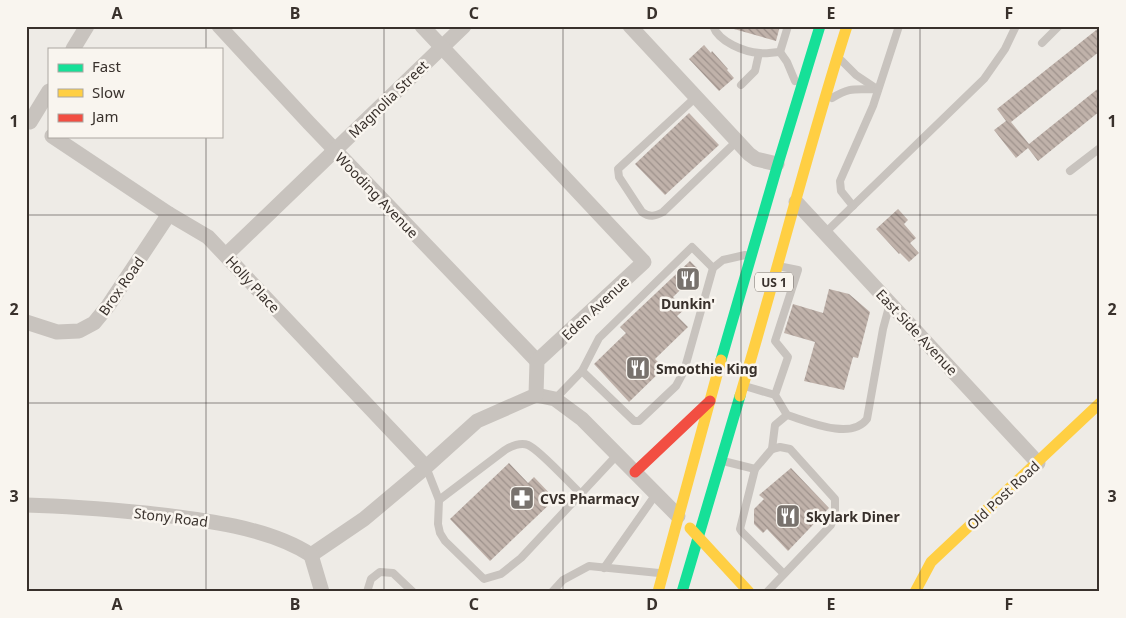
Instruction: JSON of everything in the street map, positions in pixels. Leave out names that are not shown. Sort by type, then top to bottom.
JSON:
[{"type":"main road","name":"US 1","points":[[658,592],[777,164],[820,26]]},
{"type":"main road","name":"US 1","points":[[682,592],[779,266],[822,104],[847,26]]},
{"type":"main road","points":[[635,472],[711,400]]},
{"type":"main road","name":"Old Post Road","points":[[915,592],[931,562],[1100,403]]},
{"type":"main road","points":[[678,516],[749,592]]},
{"type":"street","points":[[74,48],[87,26]]},
{"type":"street","name":"Wooding Avenue","points":[[219,26],[334,150],[537,361]]},
{"type":"street","name":"Eden Avenue","points":[[422,26],[644,262],[537,361]]},
{"type":"street","name":"Magnolia Street","points":[[226,255],[464,26]]},
{"type":"street","points":[[630,26],[749,154],[756,159],[777,164]]},
{"type":"street","points":[[28,121],[48,91]]},
{"type":"street","name":"Holly Place","points":[[28,121],[48,134]]},
{"type":"street","name":"Holly Place","points":[[55,138],[208,237],[426,468]]},
{"type":"street","name":"East Side Avenue","points":[[796,202],[1038,463]]},
{"type":"street","name":"Brox Road","points":[[26,322],[57,332],[79,331],[94,323],[108,306],[170,214]]},
{"type":"street","points":[[536,395],[537,361]]},
{"type":"street","points":[[322,592],[311,555],[364,519],[426,468],[477,421],[536,395],[555,399],[582,419],[678,516]]},
{"type":"street","name":"Stony Road","points":[[26,504],[80,507],[200,519],[279,538],[311,555]]},
{"type":"lane","points":[[714,26],[716,32],[733,46],[759,53],[780,52]]},
{"type":"lane","points":[[780,52],[788,26]]},
{"type":"lane","points":[[853,206],[841,191],[840,181],[873,106],[899,26]]},
{"type":"lane","points":[[825,233],[984,79],[1005,49],[1016,26]]},
{"type":"lane","points":[[1042,43],[1059,26]]},
{"type":"lane","points":[[780,52],[787,62],[799,92]]},
{"type":"lane","points":[[741,85],[755,71],[759,53]]},
{"type":"lane","points":[[838,55],[856,75],[877,89]]},
{"type":"lane","points":[[822,104],[845,90],[853,88],[877,89]]},
{"type":"lane","points":[[696,97],[618,169],[619,177],[642,212],[647,216],[653,216],[663,212],[737,141]]},
{"type":"lane","points":[[1070,171],[1100,148]]},
{"type":"lane","points":[[555,399],[582,371],[599,338],[692,247],[713,268]]},
{"type":"lane","points":[[582,371],[634,421],[639,421],[676,386],[684,371],[713,268],[723,260],[752,254]]},
{"type":"lane","points":[[775,395],[788,357],[775,341],[798,270],[779,266]]},
{"type":"lane","points":[[744,386],[775,395],[787,415],[831,428],[846,430],[863,424],[867,419],[883,329],[890,303]]},
{"type":"lane","points":[[772,449],[775,425],[787,415]]},
{"type":"lane","points":[[439,500],[505,450],[511,446],[522,444],[528,445],[543,457],[582,495]]},
{"type":"lane","points":[[767,592],[783,573],[831,525],[836,507],[835,499],[790,449],[780,446],[772,449],[755,469],[740,529],[783,573]]},
{"type":"lane","points":[[426,468],[439,500],[438,524],[440,533],[445,541],[484,579],[501,574],[521,558],[618,455]]},
{"type":"lane","points":[[722,460],[755,469]]},
{"type":"lane","points":[[604,568],[656,494]]},
{"type":"lane","points":[[552,592],[563,580],[590,566],[663,574]]},
{"type":"lane","points":[[367,592],[371,579],[380,572],[393,573],[413,592]]},
{"type":"building","points":[[734,26],[780,26],[776,41],[734,29]]},
{"type":"building","points":[[1100,27],[1100,51],[1011,122],[1029,144],[1100,87],[1100,111],[1038,161],[1028,148],[1016,158],[994,130],[1006,121],[997,109]]},
{"type":"building","points":[[704,45],[711,53],[712,51],[734,78],[719,91],[689,59]]},
{"type":"building","points":[[689,113],[719,145],[665,195],[635,164]]},
{"type":"building","points":[[898,209],[908,220],[904,224],[916,238],[910,243],[919,253],[909,262],[876,229]]},
{"type":"building","points":[[690,261],[700,271],[673,297],[685,309],[677,316],[688,327],[655,359],[664,368],[629,402],[594,364],[626,333],[620,327]]},
{"type":"building","points":[[829,289],[849,294],[870,312],[858,358],[853,357],[844,390],[804,381],[815,342],[784,333],[793,304],[823,313]]},
{"type":"building","name":"CVS Pharmacy","points":[[509,463],[528,483],[534,477],[555,499],[490,561],[450,519]]},
{"type":"building","name":"Skylark Diner","points":[[791,468],[829,508],[788,551],[767,529],[763,533],[754,524],[754,509],[764,499],[759,495]]},
{"type":"traffic: fast","points":[[721,360],[820,26]]},
{"type":"traffic: fast","points":[[682,592],[740,396]]},
{"type":"traffic: slow","points":[[740,396],[847,26]]},
{"type":"traffic: slow","points":[[658,592],[721,360]]},
{"type":"traffic: slow","points":[[915,592],[931,562],[1100,403]]},
{"type":"traffic: slow","points":[[690,528],[749,592]]},
{"type":"traffic: jam","points":[[635,472],[710,401]]},
{"type":"place","name":"Dunkin'","points":[[688,279]]},
{"type":"place","name":"Smoothie King","points":[[638,368]]},
{"type":"place","name":"CVS Pharmacy","points":[[522,498]]},
{"type":"place","name":"Skylark Diner","points":[[788,516]]}]
